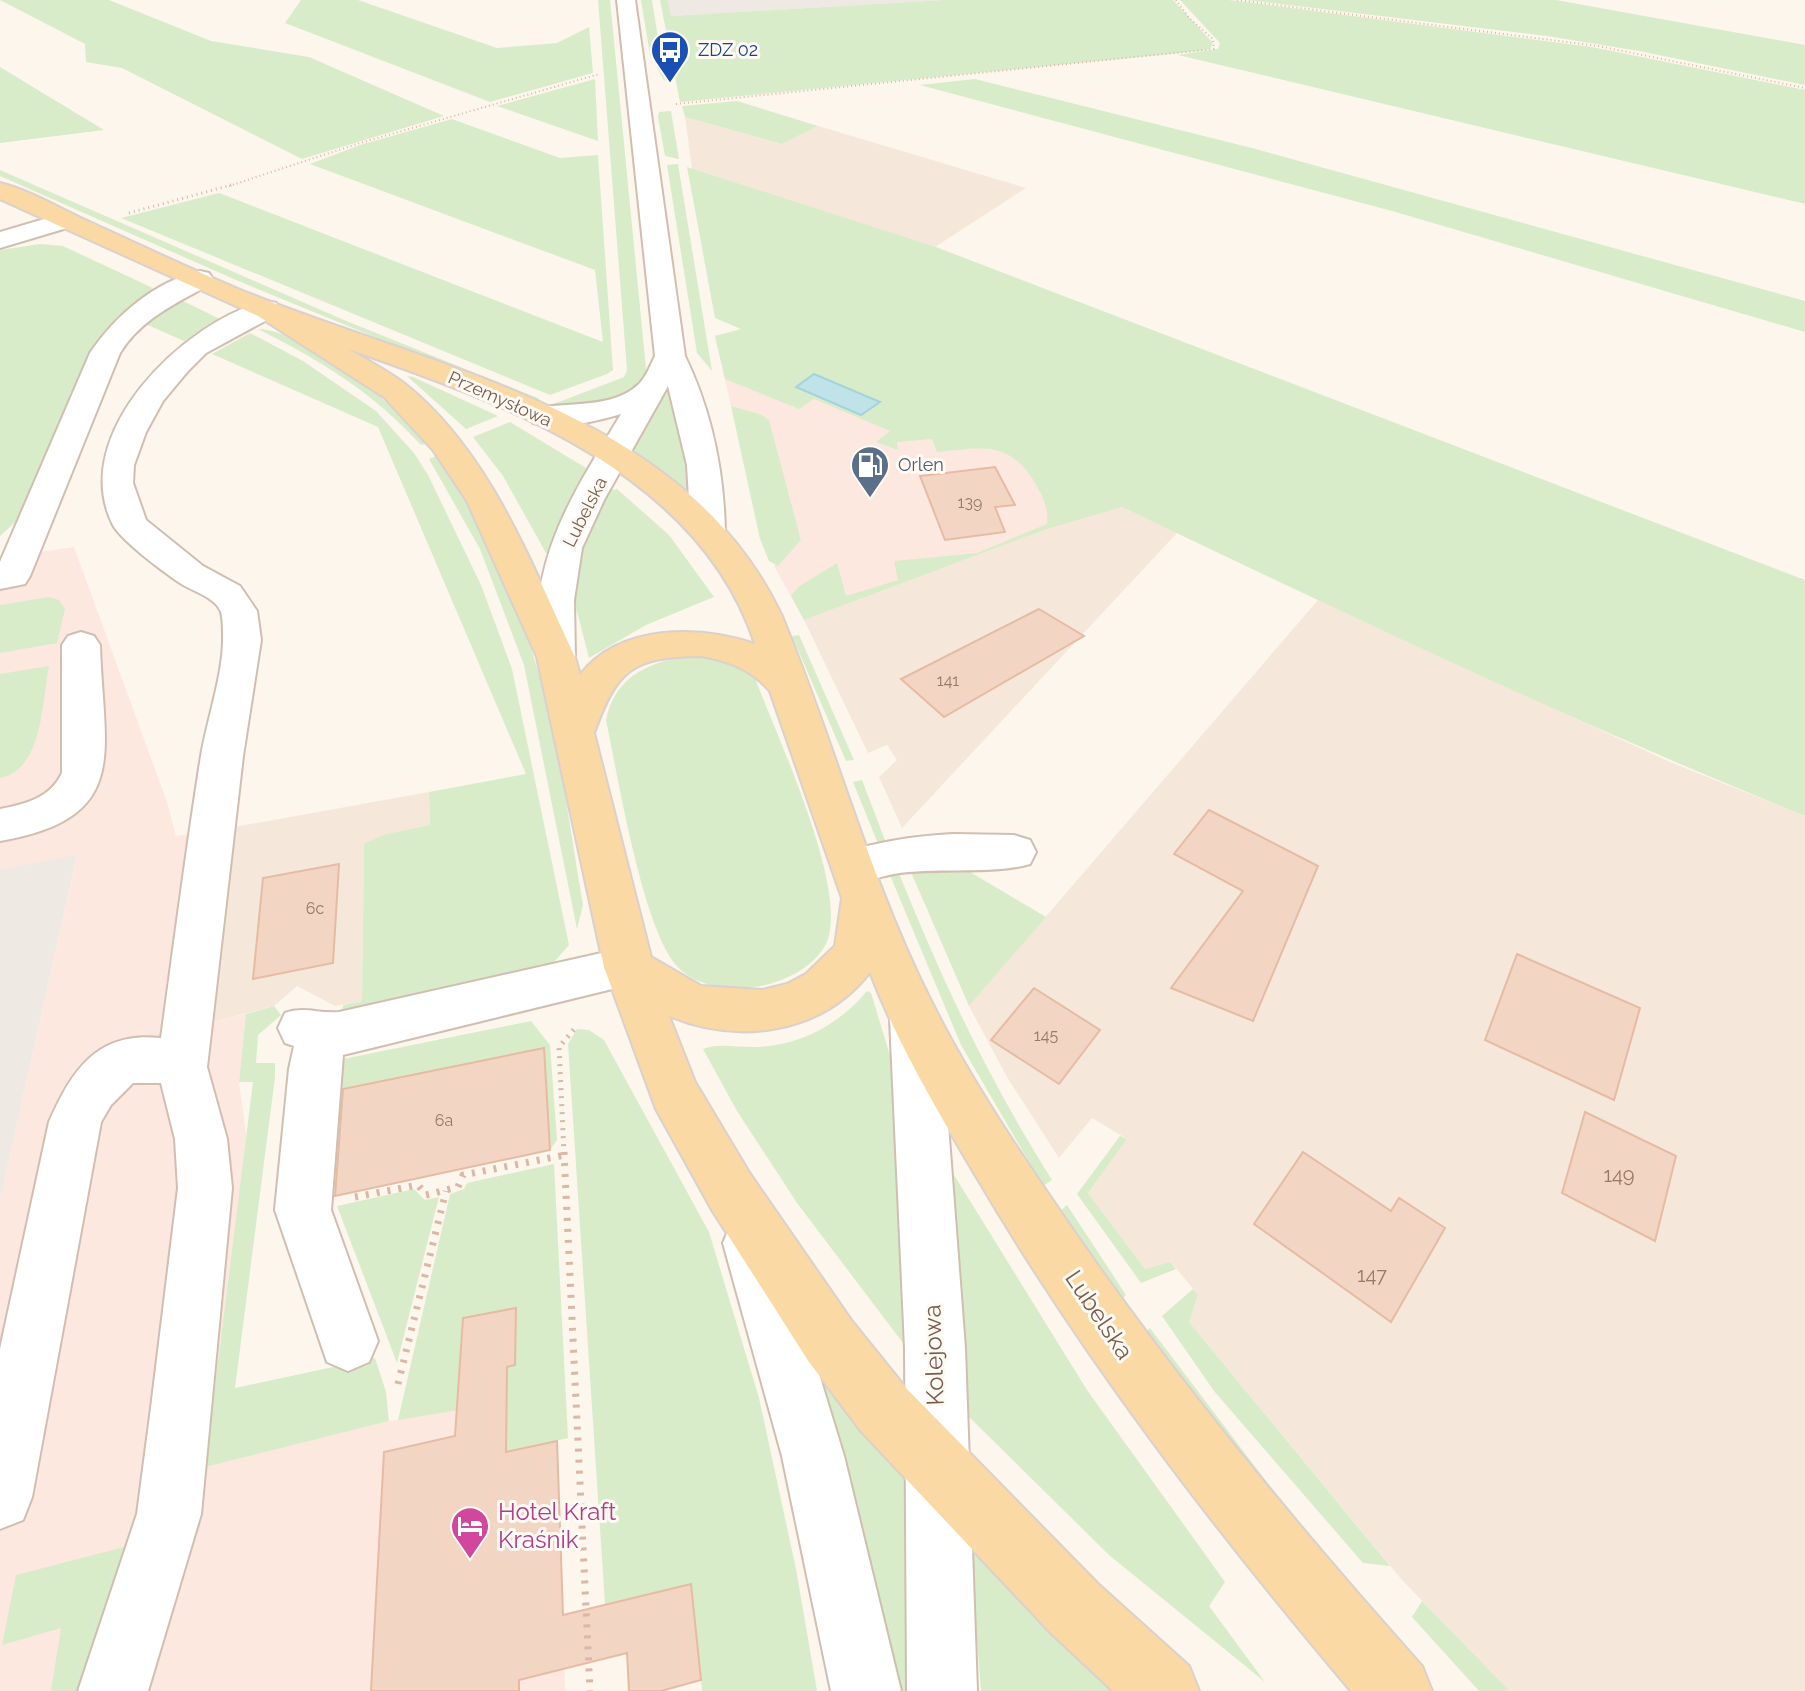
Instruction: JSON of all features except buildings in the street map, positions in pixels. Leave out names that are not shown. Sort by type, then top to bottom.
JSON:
[{"type":"main road","name":"Przemysłowa","points":[[0,190],[266,309],[446,374],[544,416],[665,491],[708,533]]},
{"type":"main road","name":"Przemysłowa","points":[[266,309],[395,391],[445,444],[484,501],[556,657]]},
{"type":"main road","points":[[708,533],[758,604],[788,686]]},
{"type":"main road","points":[[575,731],[585,699],[606,670],[619,661],[657,648],[699,644],[738,649],[768,664],[788,686]]},
{"type":"main road","name":"Lubelska","points":[[556,657],[628,967]]},
{"type":"main road","name":"Lubelska","points":[[788,686],[860,882],[915,1019],[1010,1183],[1157,1400],[1274,1549],[1397,1691]]},
{"type":"main road","points":[[628,967],[696,1005],[750,1012],[792,1005],[838,977],[854,956],[864,922],[860,882]]},
{"type":"main road","points":[[628,967],[674,1093],[731,1192],[830,1341],[883,1409],[937,1467],[1074,1608],[1164,1691]]},
{"type":"street","points":[[626,0],[670,356],[685,385],[692,409],[708,503],[708,533]]},
{"type":"street","points":[[0,240],[68,220]]},
{"type":"street","points":[[6,577],[105,353],[118,333],[144,309],[200,279]]},
{"type":"street","points":[[113,1691],[169,1514],[184,1392],[205,1188],[201,1139],[182,1067],[222,756],[242,640],[239,611],[227,594],[190,574],[130,524],[117,483],[118,465],[130,432],[150,397],[178,365],[196,347],[266,309]]},
{"type":"street","name":"Lubelska","points":[[556,657],[556,600],[565,548],[587,500],[670,356]]},
{"type":"street","points":[[544,416],[611,409],[652,389]]},
{"type":"street","points":[[0,825],[37,819],[61,806],[77,790],[83,773],[81,645]]},
{"type":"street","points":[[860,882],[919,852],[956,849],[1014,852]]},
{"type":"street","points":[[348,1341],[303,1210],[314,1069],[313,1031],[540,990],[628,967]]},
{"type":"street","name":"Kolejowa","points":[[915,1019],[935,1348],[942,1691]]},
{"type":"street","points":[[0,1497],[75,1122],[87,1091],[103,1075],[127,1061],[158,1057],[182,1067]]},
{"type":"street","points":[[731,1192],[760,1266],[813,1456],[866,1691]]},
{"type":"path","points":[[639,108],[1214,49],[1213,39],[1189,18],[1176,0]]},
{"type":"path","points":[[1237,0],[1598,46],[1805,88]]},
{"type":"path","points":[[126,214],[207,193],[357,144],[601,74]]},
{"type":"path","points":[[590,1020],[580,1023],[559,1047],[590,1691]]},
{"type":"path","points":[[344,1199],[418,1185],[426,1195],[458,1187],[463,1175],[565,1155]]},
{"type":"path","points":[[398,1384],[446,1189]]},
{"type":"shaded area","points":[[668,0],[943,0],[671,16]]},
{"type":"shaded area","points":[[685,117],[780,144],[818,126],[1026,188],[935,247],[692,169]]},
{"type":"shaded area","points":[[743,330],[1122,507],[1026,536],[804,620],[774,566],[801,540],[769,421],[760,414],[731,406],[715,336]]},
{"type":"shaded area","points":[[1122,507],[1177,533],[902,828],[879,777],[897,760],[887,745],[868,753],[804,620],[1044,530]]},
{"type":"shaded area","points":[[74,547],[167,802],[176,836],[234,827],[211,1023],[246,1014],[239,1082],[247,1141],[205,1466],[389,1421],[504,1403],[506,1452],[557,1441],[565,1691],[0,1691],[0,1200],[77,856],[0,869],[0,558]]},
{"type":"shaded area","points":[[1318,600],[1670,762],[1805,816],[1805,1691],[1510,1691],[1402,1580],[1189,1322],[1198,1295],[1176,1268],[1170,1262],[1145,1269],[1088,1193],[1127,1139],[1092,1118],[1059,1158],[1007,1077],[969,1006]]},
{"type":"shaded area","points":[[429,792],[430,832],[364,845],[362,1001],[335,1006],[297,986],[274,1006],[210,1023],[234,827]]},
{"type":"shaded area","points":[[77,855],[0,1200],[0,869]]},
{"type":"green space","points":[[0,0],[109,0],[211,41],[309,57],[444,116],[302,159],[122,68],[86,62],[85,44]]},
{"type":"green space","points":[[301,0],[358,0],[497,48],[557,43],[589,27],[593,73],[490,102],[285,23]]},
{"type":"green space","points":[[598,0],[610,0],[646,369],[631,390],[606,402],[577,406],[551,405],[624,377],[627,370]]},
{"type":"green space","points":[[641,0],[652,0],[665,82],[650,55]]},
{"type":"green space","points":[[660,0],[668,0],[671,16],[943,0],[1173,0],[1213,43],[1210,49],[1199,51],[680,102]]},
{"type":"green space","points":[[1180,0],[1229,0],[1592,47],[1805,90],[1805,204],[1178,55],[1218,49],[1220,43]]},
{"type":"green space","points":[[1246,0],[1556,0],[1805,45],[1805,85],[1639,51],[1547,36]]},
{"type":"green space","points":[[0,67],[104,130],[0,143]]},
{"type":"green space","points":[[595,79],[598,141],[497,106]]},
{"type":"green space","points":[[975,79],[1252,148],[1805,301],[1805,332],[1392,211],[920,85]]},
{"type":"green space","points":[[737,101],[818,126],[781,144],[685,117],[682,106]]},
{"type":"green space","points":[[671,111],[679,159],[665,156],[658,117],[659,112]]},
{"type":"green space","points":[[452,119],[560,158],[598,155],[613,370],[607,374],[550,395],[121,218],[219,193],[603,342],[595,270],[310,164],[360,145]]},
{"type":"green space","points":[[678,164],[712,371],[697,353],[667,165]]},
{"type":"green space","points":[[687,167],[936,247],[1805,580],[1805,816],[1547,705],[1122,507],[1044,530],[804,620],[791,596],[798,587],[837,563],[846,596],[898,580],[894,561],[977,553],[1047,524],[1046,505],[1028,472],[1007,454],[983,449],[937,452],[932,439],[897,442],[898,450],[876,442],[890,431],[814,399],[799,409],[725,379],[715,336],[741,329],[715,318]]},
{"type":"green space","points":[[0,170],[344,320],[540,399],[531,401],[236,280],[0,176]]},
{"type":"green space","points":[[40,244],[63,246],[153,288],[125,314],[22,516],[0,536],[0,250]]},
{"type":"green space","points":[[181,300],[224,321],[184,341],[141,322]]},
{"type":"green space","points":[[258,329],[277,332],[300,342],[350,373],[396,410],[429,443],[421,445],[384,409],[345,379]]},
{"type":"green space","points":[[250,333],[303,361],[376,411],[414,453],[428,475],[481,585],[512,669],[569,945],[555,961],[536,972],[342,1011],[343,1005],[362,1001],[364,844],[383,835],[430,825],[429,792],[526,774],[378,427],[212,354]]},
{"type":"green space","points":[[407,376],[413,377],[498,416],[466,429]]},
{"type":"green space","points":[[670,384],[673,385],[692,499],[630,457]]},
{"type":"green space","points":[[731,406],[760,414],[769,420],[801,540],[778,566],[769,561],[760,539]]},
{"type":"green space","points":[[510,422],[591,471],[550,553],[546,553],[503,476],[473,437]]},
{"type":"green space","points":[[439,455],[473,513],[502,573],[537,668],[557,751],[583,905],[577,929],[524,665],[480,549],[429,459]]},
{"type":"green space","points":[[617,489],[669,535],[714,597],[646,625],[589,658],[572,592],[584,537],[608,491]]},
{"type":"green space","points":[[49,597],[59,600],[65,609],[57,643],[0,653],[0,605]]},
{"type":"green space","points":[[799,635],[854,760],[846,761],[792,636]]},
{"type":"green space","points":[[694,656],[725,661],[755,678],[793,771],[819,847],[827,882],[831,914],[828,939],[823,949],[798,972],[755,987],[712,985],[692,978],[676,965],[664,945],[642,885],[606,720],[618,692],[638,673],[664,661]]},
{"type":"green space","points":[[49,666],[42,715],[33,748],[25,762],[14,772],[0,778],[0,674]]},
{"type":"green space","points":[[862,780],[888,848],[881,851],[853,782]]},
{"type":"green space","points":[[907,863],[955,863],[1046,917],[969,1006]]},
{"type":"green space","points":[[896,866],[966,1026],[1006,1103],[1052,1180],[1043,1186],[961,1045],[887,868]]},
{"type":"green space","points":[[867,991],[871,993],[892,1062],[906,1339],[903,1343],[797,1203],[737,1111],[703,1049],[769,1046],[801,1039],[843,1015]]},
{"type":"green space","points":[[274,1006],[281,1015],[258,1035],[256,1063],[275,1063],[275,1077],[235,1388],[375,1358],[386,1392],[389,1421],[205,1467],[253,1082],[239,1082],[246,1014]]},
{"type":"green space","points":[[531,1021],[550,1045],[557,1140],[550,1150],[543,1048],[341,1090],[343,1059]]},
{"type":"green space","points":[[577,1029],[589,1030],[604,1040],[709,1232],[759,1398],[796,1569],[817,1691],[702,1691],[691,1584],[605,1604],[568,1044]]},
{"type":"green space","points":[[1120,1136],[1127,1139],[1088,1193],[1145,1269],[1170,1262],[1176,1269],[1141,1283],[1077,1194]]},
{"type":"green space","points":[[554,1164],[568,1438],[506,1452],[503,1403],[398,1420],[450,1194],[464,1189],[467,1183]]},
{"type":"green space","points":[[954,1175],[1087,1390],[1225,1582],[1209,1606],[1265,1682],[1109,1555],[963,1411]]},
{"type":"green space","points":[[414,1189],[425,1200],[439,1197],[397,1363],[337,1206]]},
{"type":"green space","points":[[1067,1205],[1126,1295],[1119,1302],[1058,1213]]},
{"type":"green space","points":[[1193,1289],[1198,1295],[1189,1322],[1390,1566],[1363,1563],[1214,1391],[1162,1316]]},
{"type":"green space","points":[[1150,1328],[1291,1514],[1283,1518],[1141,1335]]},
{"type":"green space","points":[[811,1348],[906,1465],[914,1691],[891,1691]]},
{"type":"green space","points":[[969,1538],[1126,1691],[981,1691]]},
{"type":"green space","points":[[128,1546],[85,1691],[51,1691],[61,1628],[2,1645],[16,1575]]},
{"type":"green space","points":[[1422,1601],[1510,1691],[1479,1691],[1412,1617]]},
{"type":"water","points":[[814,374],[880,402],[861,415],[796,387]]},
{"type":"place","name":"ZDZ 02","points":[[670,84]]},
{"type":"place","name":"Orlen","points":[[870,499]]},
{"type":"place","name":"Hotel Kraft Kraśnik","points":[[470,1560]]}]
